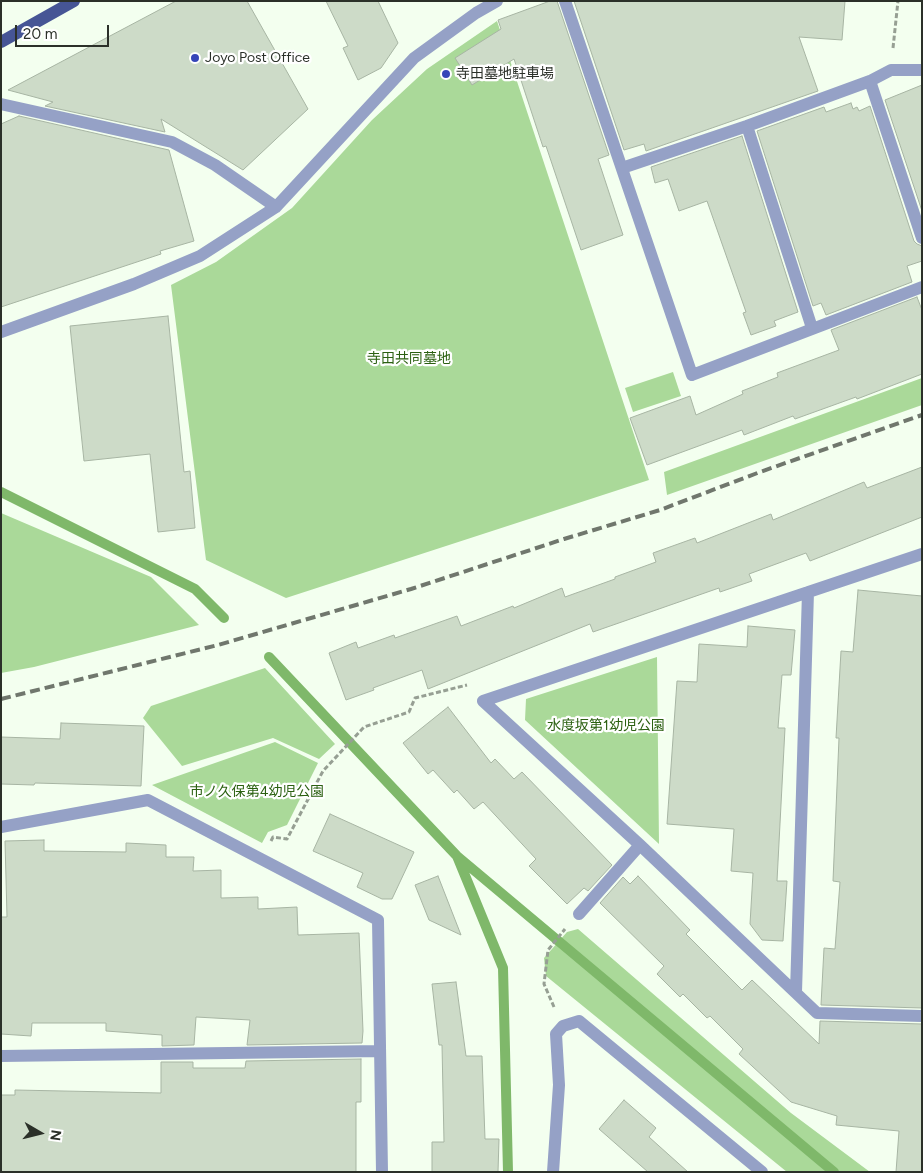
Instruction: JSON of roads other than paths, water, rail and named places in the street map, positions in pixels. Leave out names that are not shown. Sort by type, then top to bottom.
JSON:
[{"type":"main road","points":[[1,42],[74,1]]},
{"type":"street","points":[[1,332],[134,284],[200,256],[276,207],[414,58],[476,13],[497,1]]},
{"type":"street","points":[[565,1],[692,375],[922,287]]},
{"type":"street","points":[[622,168],[870,81],[891,70],[922,70]]},
{"type":"street","points":[[870,81],[922,238]]},
{"type":"street","points":[[1,104],[172,142],[215,165],[276,207]]},
{"type":"street","points":[[746,126],[812,328]]},
{"type":"street","points":[[922,554],[483,700],[640,845],[817,1013],[922,1016]]},
{"type":"street","points":[[796,992],[808,592]]},
{"type":"street","points":[[1,826],[148,800],[378,920],[382,1172]]},
{"type":"street","points":[[579,914],[640,845]]},
{"type":"street","points":[[553,1172],[559,1085],[556,1034],[563,1026],[579,1021],[762,1172]]},
{"type":"street","points":[[1,1056],[380,1052]]},
{"type":"waterway","points":[[1,492],[195,589],[224,618]]},
{"type":"waterway","points":[[269,657],[457,856],[834,1172]]},
{"type":"waterway","points":[[457,856],[503,968],[508,1172]]},
{"type":"railway","points":[[1,699],[218,645],[411,589],[660,510],[760,472],[922,415]]},
{"type":"place","name":"Joyo Post Office","points":[[195,58]]},
{"type":"place","name":"寺田墓地駐車場","points":[[446,74]]},
{"type":"park label","name":"寺田共同墓地","points":[[409,359]]},
{"type":"park label","name":"水度坂第1幼児公園","points":[[606,726]]},
{"type":"park label","name":"市ノ久保第4幼児公園","points":[[257,792]]}]
